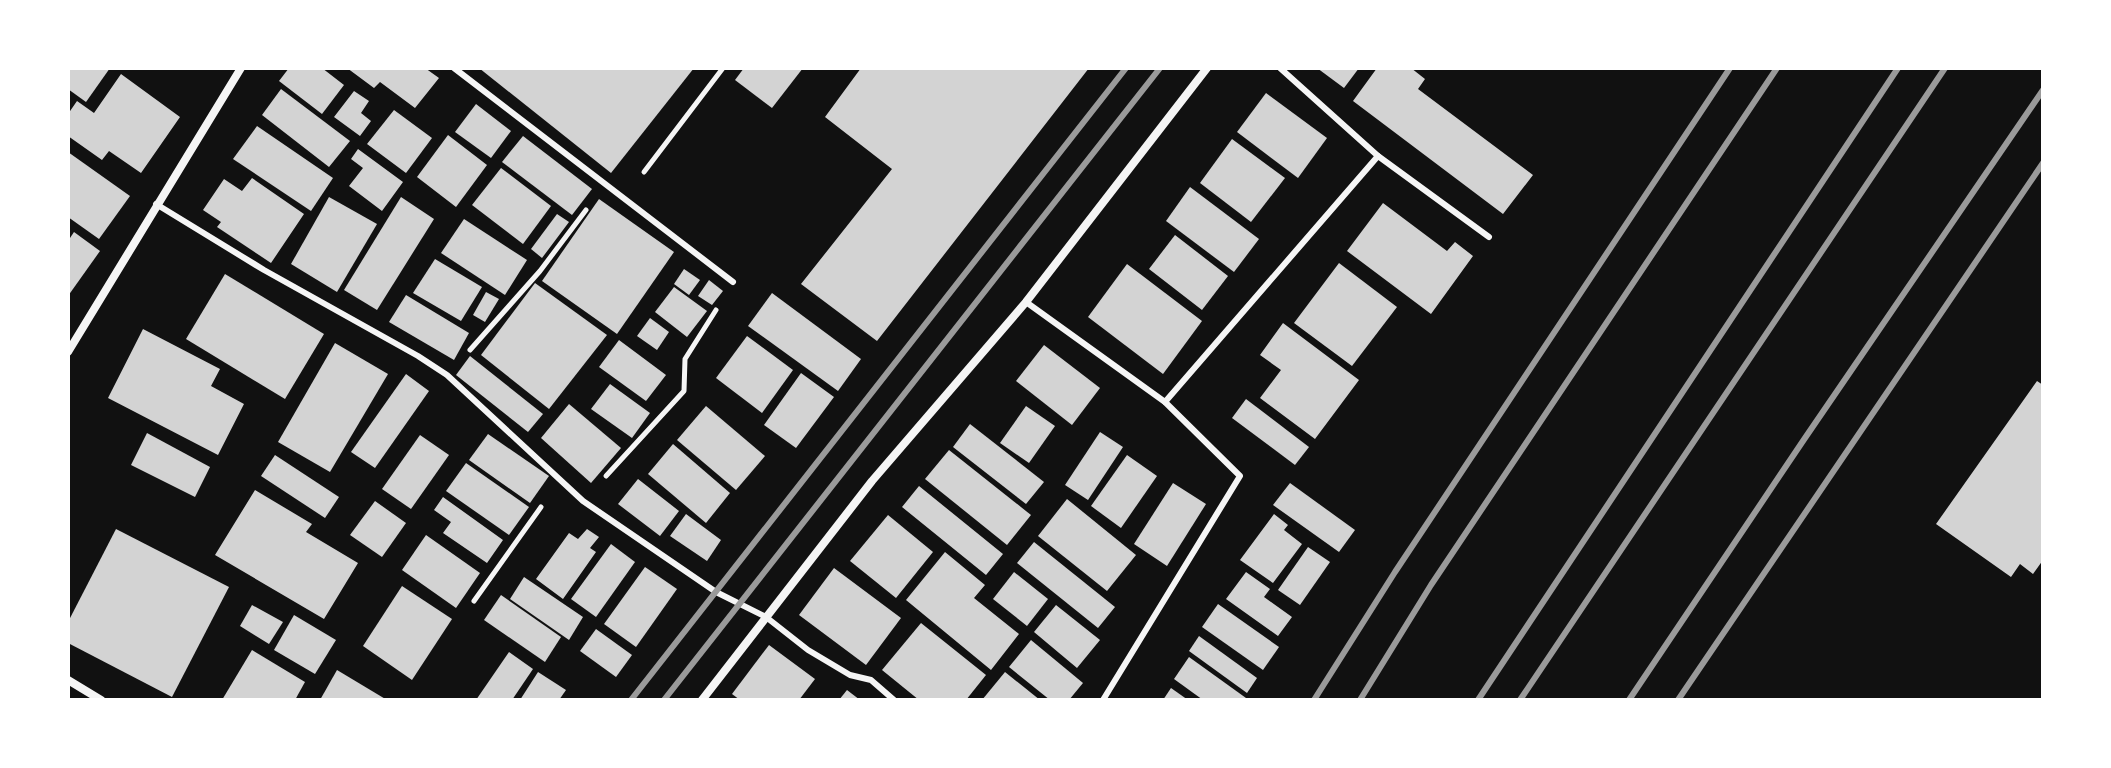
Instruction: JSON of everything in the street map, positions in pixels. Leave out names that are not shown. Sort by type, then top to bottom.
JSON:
[{"type":"street","points":[[68,352],[241,68]]},
{"type":"street","points":[[702,700],[872,481],[1026,302],[1207,68]]},
{"type":"street","points":[[68,680],[101,700]]},
{"type":"lane","points":[[454,68],[733,282]]},
{"type":"lane","points":[[1280,68],[1378,156],[1489,237]]},
{"type":"lane","points":[[1165,402],[1378,156]]},
{"type":"lane","points":[[156,204],[447,375],[583,501],[716,592],[766,617],[808,650],[850,675],[871,680],[894,700]]},
{"type":"lane","points":[[1026,302],[1165,402],[1240,476],[1103,700]]},
{"type":"path","points":[[624,198],[723,68]]},
{"type":"path","points":[[447,375],[540,271],[605,183]]},
{"type":"path","points":[[583,501],[684,391],[685,359],[733,282]]},
{"type":"path","points":[[474,601],[560,481]]},
{"type":"building","points":[[70,68],[110,68],[86,102],[68,89]]},
{"type":"building","points":[[289,68],[322,68],[344,85],[322,114],[279,81]]},
{"type":"building","points":[[347,68],[425,68],[439,78],[415,108],[380,82],[374,88]]},
{"type":"building","points":[[479,68],[694,68],[611,173]]},
{"type":"building","points":[[744,68],[803,68],[772,108],[735,80]]},
{"type":"building","points":[[861,68],[1089,68],[877,341],[801,284],[892,169],[825,117]]},
{"type":"building","points":[[1317,68],[1359,68],[1344,88]]},
{"type":"building","points":[[1377,68],[1411,68],[1425,79],[1418,89],[1533,175],[1503,214],[1353,101]]},
{"type":"building","points":[[121,74],[180,117],[141,173],[109,151],[102,160],[68,136],[68,114],[77,101],[94,113]]},
{"type":"building","points":[[281,89],[350,141],[329,167],[262,115]]},
{"type":"building","points":[[354,91],[369,101],[361,113],[371,121],[360,136],[334,117]]},
{"type":"building","points":[[1266,93],[1327,138],[1298,178],[1237,132]]},
{"type":"building","points":[[476,104],[511,131],[491,158],[455,132]]},
{"type":"building","points":[[394,110],[432,138],[406,173],[367,144]]},
{"type":"building","points":[[257,126],[333,178],[311,211],[233,159]]},
{"type":"building","points":[[448,135],[487,165],[456,207],[417,177]]},
{"type":"building","points":[[523,136],[592,189],[572,215],[502,162]]},
{"type":"building","points":[[1232,139],[1285,178],[1251,222],[1200,183]]},
{"type":"building","points":[[358,149],[403,182],[382,211],[349,186],[363,168],[351,159]]},
{"type":"building","points":[[68,152],[130,196],[99,239],[68,217]]},
{"type":"building","points":[[501,168],[551,206],[523,244],[472,205]]},
{"type":"building","points":[[252,178],[304,214],[271,263],[217,227],[221,222],[203,210],[224,179],[242,191]]},
{"type":"building","points":[[1190,187],[1259,239],[1234,272],[1166,221]]},
{"type":"building","points":[[329,197],[377,224],[337,292],[291,264]]},
{"type":"building","points":[[401,197],[434,219],[377,310],[344,290]]},
{"type":"building","points":[[599,199],[674,252],[617,334],[542,281]]},
{"type":"building","points":[[1383,203],[1447,251],[1455,242],[1473,256],[1431,314],[1347,251]]},
{"type":"building","points":[[557,214],[569,222],[542,258],[531,249]]},
{"type":"building","points":[[464,219],[527,260],[505,295],[441,253]]},
{"type":"building","points":[[74,232],[100,251],[68,296],[68,241]]},
{"type":"building","points":[[1175,235],[1228,276],[1202,310],[1149,269]]},
{"type":"building","points":[[435,259],[482,287],[461,321],[413,293]]},
{"type":"building","points":[[1339,263],[1397,307],[1352,366],[1294,323]]},
{"type":"building","points":[[1127,264],[1202,321],[1163,374],[1088,317]]},
{"type":"building","points":[[684,269],[700,280],[689,295],[674,284]]},
{"type":"building","points":[[225,274],[324,334],[285,399],[186,339]]},
{"type":"building","points":[[709,280],[723,291],[712,305],[698,296]]},
{"type":"building","points":[[535,283],[607,335],[549,409],[481,355]]},
{"type":"building","points":[[674,287],[707,311],[687,337],[655,312]]},
{"type":"building","points":[[486,292],[499,299],[485,322],[473,315]]},
{"type":"building","points":[[772,293],[861,359],[838,391],[748,326]]},
{"type":"building","points":[[406,295],[469,333],[454,360],[389,322]]},
{"type":"building","points":[[650,318],[669,332],[657,350],[637,336]]},
{"type":"building","points":[[1283,323],[1359,380],[1315,439],[1260,398],[1281,370],[1260,355]]},
{"type":"building","points":[[143,329],[220,369],[211,386],[244,404],[218,455],[108,398]]},
{"type":"building","points":[[747,336],[793,370],[762,413],[716,378]]},
{"type":"building","points":[[619,340],[666,375],[646,401],[599,367]]},
{"type":"building","points":[[335,343],[388,374],[330,472],[278,442]]},
{"type":"building","points":[[1044,345],[1100,388],[1072,425],[1016,381]]},
{"type":"building","points":[[470,356],[543,414],[528,432],[456,375]]},
{"type":"building","points":[[801,373],[834,397],[796,448],[764,425]]},
{"type":"building","points":[[406,374],[429,391],[375,468],[351,452]]},
{"type":"building","points":[[2037,381],[2043,385],[2043,560],[2033,574],[2020,564],[2011,577],[1936,524]]},
{"type":"building","points":[[610,384],[650,413],[632,438],[591,409]]},
{"type":"building","points":[[1246,399],[1309,447],[1295,465],[1232,418]]},
{"type":"building","points":[[569,404],[621,448],[591,483],[541,438]]},
{"type":"building","points":[[706,406],[765,456],[736,490],[677,440]]},
{"type":"building","points":[[1026,406],[1055,426],[1029,463],[1000,443]]},
{"type":"building","points":[[970,424],[1044,482],[1026,504],[953,447]]},
{"type":"building","points":[[1100,432],[1123,447],[1088,500],[1065,485]]},
{"type":"building","points":[[147,433],[210,467],[195,497],[131,465]]},
{"type":"building","points":[[488,434],[549,476],[530,503],[469,460]]},
{"type":"building","points":[[420,435],[449,455],[411,509],[382,489]]},
{"type":"building","points":[[673,444],[730,493],[706,523],[648,474]]},
{"type":"building","points":[[949,450],[1031,515],[1007,545],[925,479]]},
{"type":"building","points":[[275,455],[339,497],[325,518],[261,476]]},
{"type":"building","points":[[1127,455],[1157,476],[1121,528],[1091,506]]},
{"type":"building","points":[[466,463],[529,507],[509,535],[446,491]]},
{"type":"building","points":[[638,479],[679,511],[660,536],[618,504]]},
{"type":"building","points":[[1173,483],[1206,504],[1167,566],[1134,544]]},
{"type":"building","points":[[1290,483],[1355,530],[1339,552],[1273,505]]},
{"type":"building","points":[[919,486],[1003,554],[986,575],[902,507]]},
{"type":"building","points":[[255,490],[312,524],[306,532],[358,563],[324,619],[215,555]]},
{"type":"building","points":[[443,497],[503,540],[487,563],[443,533],[451,522],[434,510]]},
{"type":"building","points":[[1067,499],[1136,555],[1107,591],[1038,536]]},
{"type":"building","points":[[375,501],[406,523],[382,557],[350,535]]},
{"type":"building","points":[[686,514],[721,540],[707,561],[670,536]]},
{"type":"building","points":[[1274,514],[1288,525],[1284,530],[1302,544],[1273,583],[1240,560]]},
{"type":"building","points":[[888,515],[933,552],[896,598],[850,561]]},
{"type":"building","points":[[116,529],[229,587],[172,697],[68,643],[68,622]]},
{"type":"building","points":[[587,529],[599,537],[590,548],[596,552],[563,599],[536,579],[569,533],[578,539]]},
{"type":"building","points":[[426,535],[480,573],[456,608],[402,570]]},
{"type":"building","points":[[1034,542],[1115,607],[1098,628],[1017,563]]},
{"type":"building","points":[[611,544],[635,562],[596,617],[571,599]]},
{"type":"building","points":[[1308,547],[1330,562],[1300,605],[1278,590]]},
{"type":"building","points":[[945,552],[985,585],[974,598],[1019,634],[991,670],[906,600]]},
{"type":"building","points":[[645,567],[677,589],[636,647],[604,624]]},
{"type":"building","points":[[834,568],[901,618],[866,665],[799,615]]},
{"type":"building","points":[[1014,572],[1048,599],[1027,626],[993,599]]},
{"type":"building","points":[[1246,572],[1270,589],[1264,597],[1292,617],[1278,636],[1226,599]]},
{"type":"building","points":[[524,577],[583,617],[569,640],[510,599]]},
{"type":"building","points":[[402,586],[452,619],[412,680],[363,646]]},
{"type":"building","points":[[501,595],[561,637],[545,662],[484,620]]},
{"type":"building","points":[[1218,604],[1279,647],[1263,670],[1202,627]]},
{"type":"building","points":[[252,605],[283,622],[269,644],[240,626]]},
{"type":"building","points":[[1056,605],[1100,640],[1077,668],[1034,632]]},
{"type":"building","points":[[294,615],[336,640],[315,674],[274,650]]},
{"type":"building","points":[[921,623],[986,675],[966,700],[919,700],[882,670]]},
{"type":"building","points":[[596,629],[632,655],[616,677],[580,651]]},
{"type":"building","points":[[1199,636],[1257,678],[1247,693],[1189,651]]},
{"type":"building","points":[[1031,640],[1083,683],[1069,700],[1050,700],[1009,667]]},
{"type":"building","points":[[769,645],[815,679],[799,700],[740,700],[732,694]]},
{"type":"building","points":[[252,650],[305,682],[295,700],[222,700]]},
{"type":"building","points":[[509,652],[533,669],[512,700],[476,700]]},
{"type":"building","points":[[1189,657],[1246,698],[1203,700],[1174,679]]},
{"type":"building","points":[[337,670],[387,700],[320,700]]},
{"type":"building","points":[[538,672],[566,690],[559,700],[520,700]]},
{"type":"building","points":[[1005,672],[1040,700],[982,700]]},
{"type":"building","points":[[1171,688],[1188,700],[1163,700]]},
{"type":"building","points":[[847,690],[860,700],[839,700]]},
{"type":"railway","points":[[631,700],[1126,68]]},
{"type":"railway","points":[[664,700],[1160,68]]},
{"type":"railway","points":[[1314,700],[1395,572],[1730,68]]},
{"type":"railway","points":[[1360,700],[1431,585],[1777,68]]},
{"type":"railway","points":[[1478,700],[1898,68]]},
{"type":"railway","points":[[1520,700],[1945,68]]},
{"type":"railway","points":[[1629,700],[2043,90]]},
{"type":"railway","points":[[1678,700],[2043,163]]}]
